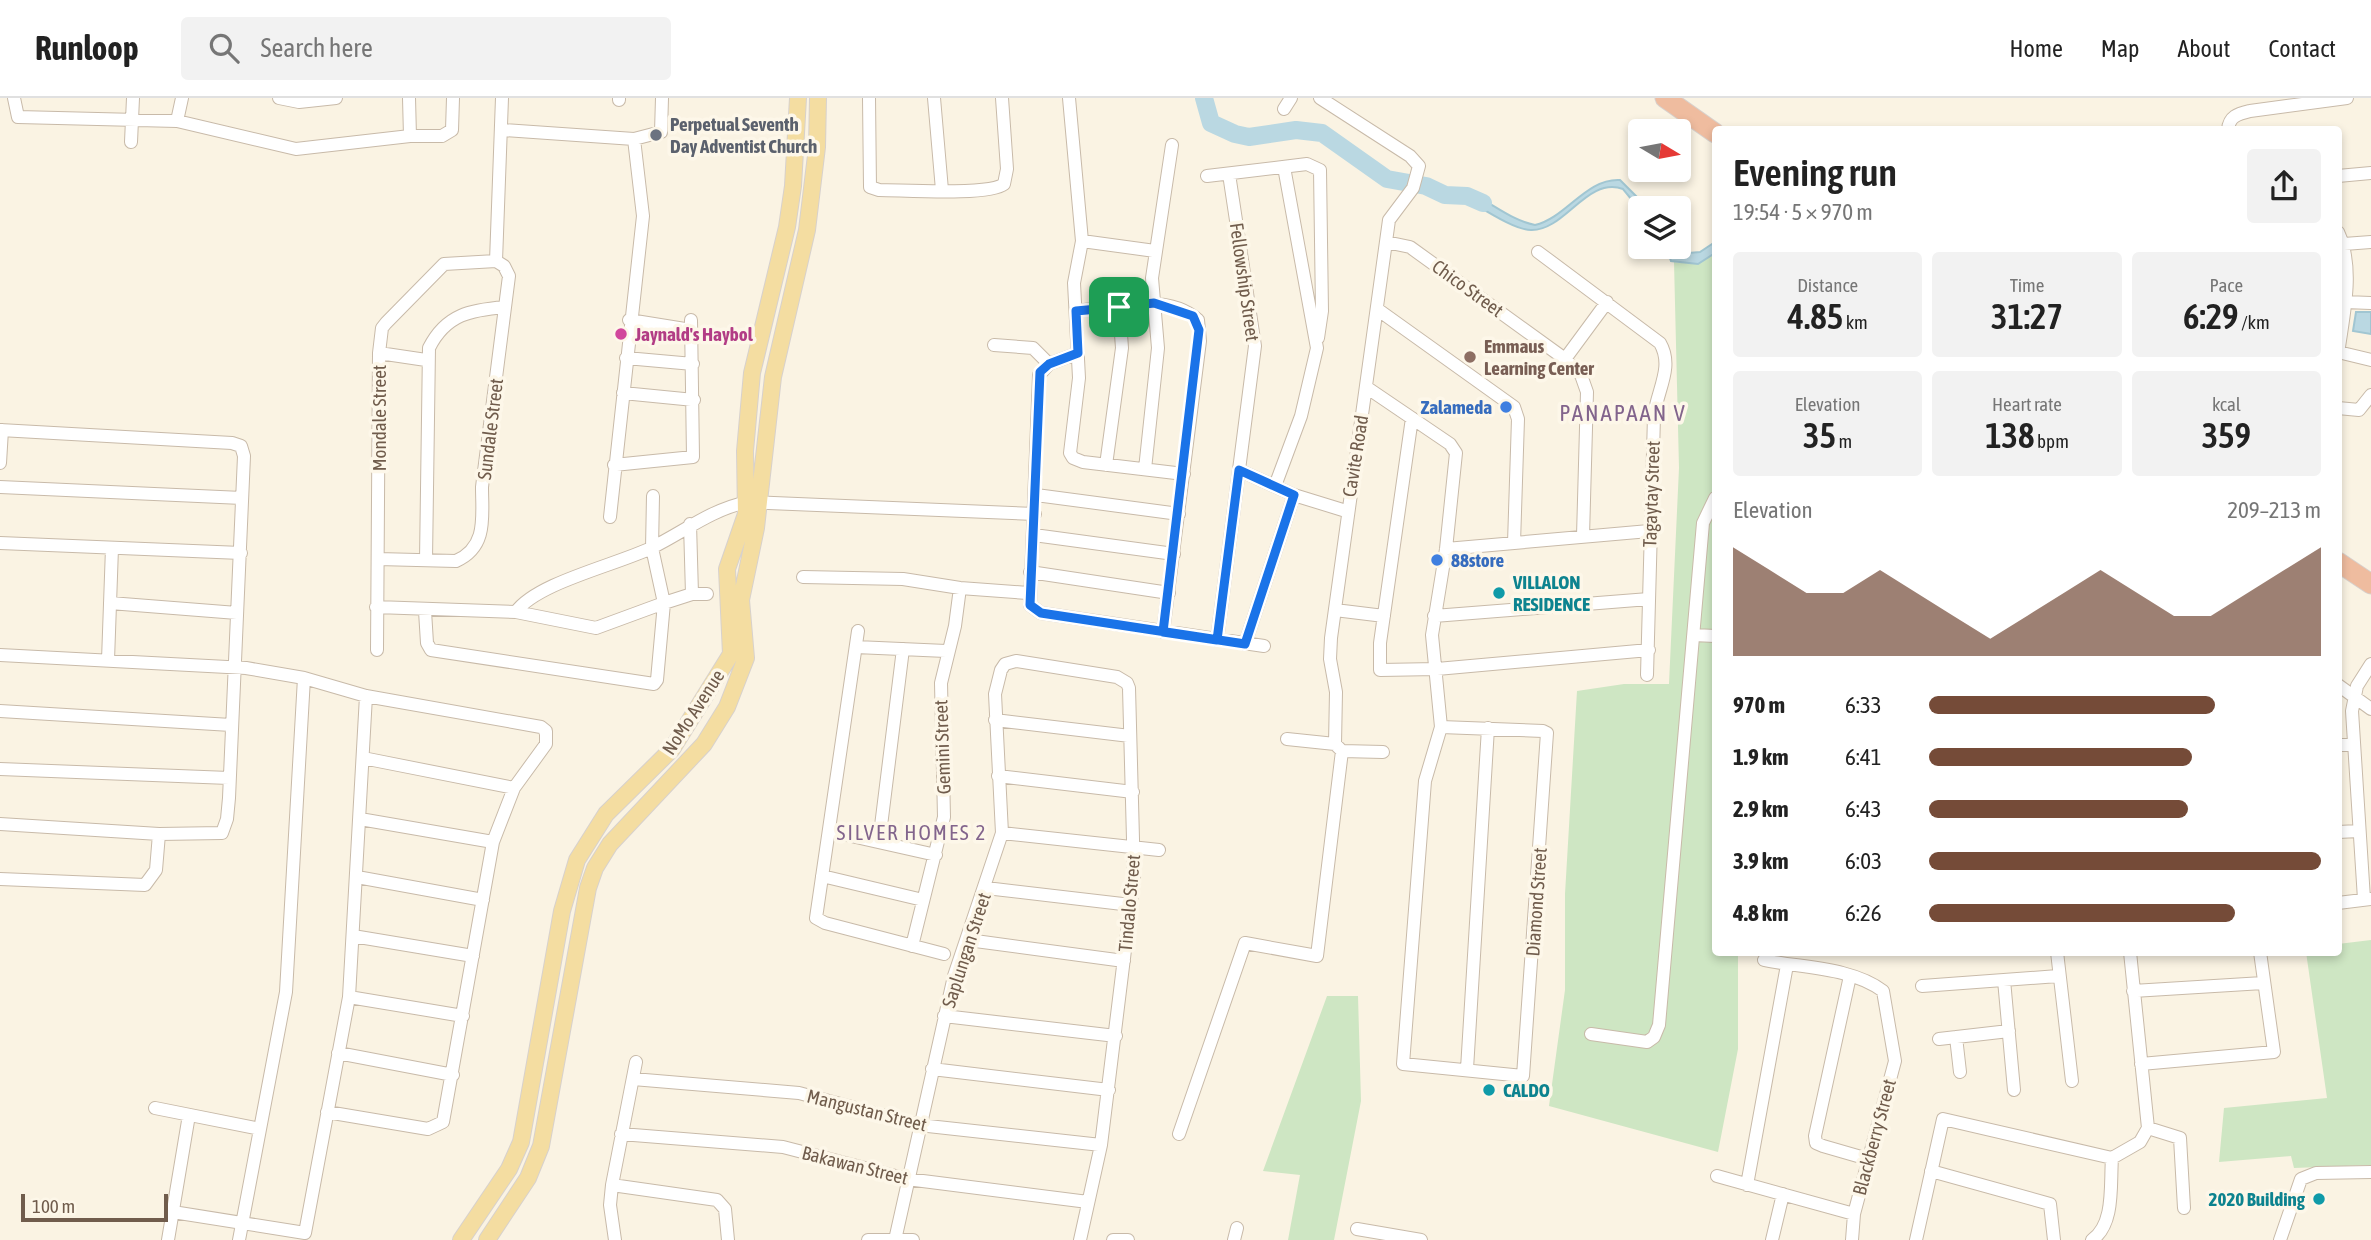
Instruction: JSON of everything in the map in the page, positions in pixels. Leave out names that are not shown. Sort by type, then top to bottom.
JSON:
[{"type":"highway","points":[[1665,98],[1712,131]]},
{"type":"highway","points":[[2342,565],[2371,584]]},
{"type":"main road","name":"NoMo Avenue","points":[[461,1240],[509,1169],[520,1142],[562,911],[577,860],[606,814],[672,749],[731,654],[727,569],[754,502],[745,451],[752,373],[787,227],[793,186],[798,98]]},
{"type":"main road","name":"NoMo Avenue","points":[[487,1240],[528,1178],[541,1146],[585,901],[595,868],[623,828],[704,744],[727,707],[742,668],[746,647],[741,600],[754,502],[774,377],[807,230],[817,147],[818,98]]},
{"type":"street","points":[[14,98],[18,117],[177,121],[296,149],[448,134],[454,123],[453,98]]},
{"type":"street","points":[[131,142],[133,98]]},
{"type":"street","points":[[177,121],[182,98]]},
{"type":"street","points":[[279,98],[299,102],[336,98]]},
{"type":"street","points":[[409,98],[410,136]]},
{"type":"street","points":[[496,261],[503,130],[502,98]]},
{"type":"street","points":[[503,130],[634,139],[662,132],[662,98]]},
{"type":"street","points":[[869,98],[870,187],[879,190],[993,189],[1004,184],[1007,169],[1002,98]]},
{"type":"street","points":[[934,98],[942,190]]},
{"type":"street","points":[[1069,98],[1082,241],[1074,282],[1079,378],[1070,453],[1077,461],[1184,474]]},
{"type":"street","name":"Cavite Road","points":[[1179,1133],[1245,943],[1317,956],[1338,748],[1336,692],[1330,659],[1346,512],[1391,215],[1415,183],[1417,160],[1320,98]]},
{"type":"street","points":[[2229,126],[2232,118],[2249,111],[2347,98]]},
{"type":"street","points":[[610,517],[629,320],[643,216],[634,139]]},
{"type":"street","points":[[1145,469],[1158,348],[1152,278],[1172,145]]},
{"type":"street","points":[[1208,176],[1307,164],[1320,170],[1322,177],[1322,311],[1317,348],[1301,416],[1275,486]]},
{"type":"street","points":[[1284,167],[1317,348]]},
{"type":"street","points":[[2342,176],[2371,173]]},
{"type":"street","name":"Fellowship Street","points":[[1217,640],[1255,346],[1229,174]]},
{"type":"street","points":[[2342,238],[2371,242]]},
{"type":"street","points":[[1082,241],[1155,251]]},
{"type":"street","name":"Chico Street","points":[[1386,242],[1410,247],[1565,359],[1581,374],[1587,392],[1583,536]]},
{"type":"street","name":"Tagaytay Street","points":[[1538,251],[1660,343],[1666,353],[1668,366],[1656,398],[1654,416],[1647,676]]},
{"type":"street","points":[[2342,254],[2345,302],[2342,324]]},
{"type":"street","name":"Sundale Street","points":[[426,560],[456,561],[466,556],[483,530],[482,486],[509,276],[504,266],[496,261]]},
{"type":"street","name":"Mondale Street","points":[[377,650],[379,353],[382,328],[438,268],[452,262],[496,261]]},
{"type":"street","points":[[1565,359],[1606,302]]},
{"type":"street","points":[[2345,302],[2371,303]]},
{"type":"street","points":[[1076,311],[1154,303],[1193,316],[1199,330],[1184,474],[1163,632]]},
{"type":"street","points":[[379,559],[426,560],[426,360],[436,336],[463,312],[505,307]]},
{"type":"street","points":[[1106,465],[1122,348],[1119,307]]},
{"type":"street","points":[[1377,309],[1514,407],[1518,419],[1514,543]]},
{"type":"street","points":[[614,465],[693,457],[691,325],[629,320]]},
{"type":"street","points":[[994,345],[1033,348],[1049,364]]},
{"type":"street","points":[[379,353],[426,360]]},
{"type":"street","points":[[1078,353],[1049,364],[1039,375],[1034,535],[1028,593],[1030,605],[1034,611],[1264,646]]},
{"type":"street","points":[[2342,354],[2371,360]]},
{"type":"street","points":[[626,358],[693,364]]},
{"type":"street","points":[[1366,387],[1450,444],[1456,453],[1432,646],[1437,669],[1441,727],[1425,781],[1403,1064],[1467,1069],[1488,728],[1441,727]]},
{"type":"street","points":[[623,393],[694,400]]},
{"type":"street","points":[[2342,408],[2359,410],[2371,395]]},
{"type":"street","points":[[1412,418],[1384,616],[1380,670],[1437,669],[1648,649]]},
{"type":"street","points":[[0,463],[1,430],[232,443],[241,446],[244,456],[227,819],[222,833],[159,834],[0,824]]},
{"type":"street","points":[[1239,470],[1294,495],[1346,512]]},
{"type":"street","points":[[0,487],[242,498]]},
{"type":"street","points":[[1036,495],[1179,514]]},
{"type":"street","points":[[1245,644],[1294,495]]},
{"type":"street","points":[[425,611],[427,643],[431,650],[649,686],[657,680],[664,603],[652,548],[653,496]]},
{"type":"street","points":[[516,612],[537,593],[652,548],[690,524],[728,506],[754,502],[1035,514]]},
{"type":"street","points":[[1591,1034],[1647,1042],[1654,1037],[1658,1025],[1703,523],[1712,504]]},
{"type":"street","points":[[690,524],[692,594]]},
{"type":"street","points":[[1446,549],[1649,531]]},
{"type":"street","points":[[1034,535],[1174,554]]},
{"type":"street","points":[[0,543],[241,553]]},
{"type":"street","points":[[108,660],[112,548]]},
{"type":"street","points":[[1030,572],[1168,593]]},
{"type":"street","points":[[803,577],[903,579],[960,588],[1028,593]]},
{"type":"street","name":"Gemini Street","points":[[912,946],[944,817],[941,683],[946,652],[955,626],[960,588]]},
{"type":"street","points":[[376,607],[425,611],[516,612],[596,628],[692,594],[707,594]]},
{"type":"street","points":[[1434,616],[1649,599]]},
{"type":"street","points":[[110,603],[237,612]]},
{"type":"street","points":[[1335,610],[1384,616]]},
{"type":"street","points":[[858,631],[816,918],[944,954]]},
{"type":"street","points":[[1694,635],[1712,636]]},
{"type":"street","points":[[856,647],[946,652]]},
{"type":"street","points":[[879,842],[903,649]]},
{"type":"street","points":[[0,655],[233,668],[304,678],[366,696],[541,727],[546,731],[546,744],[514,788],[493,842],[445,1117],[435,1128],[327,1112]]},
{"type":"street","name":"Saplungan Street","points":[[895,1239],[954,976],[986,888],[1002,833],[995,694],[1002,670],[1010,662]]},
{"type":"street","name":"Tindalo Street","points":[[1010,662],[1123,679],[1129,688],[1134,849],[1131,905],[1101,1145],[1080,1240]]},
{"type":"street","points":[[2342,902],[2368,899],[2354,745],[2354,697],[2357,686],[2371,664]]},
{"type":"street","points":[[239,1240],[286,992],[304,678]]},
{"type":"street","points":[[2342,688],[2371,709]]},
{"type":"street","points":[[173,1212],[305,1233],[349,997],[366,696]]},
{"type":"street","points":[[0,711],[231,725]]},
{"type":"street","points":[[995,720],[1130,736]]},
{"type":"street","name":"Diamond Street","points":[[1467,1069],[1523,1076],[1548,739],[1544,731],[1488,728]]},
{"type":"street","points":[[1287,738],[1338,748],[1383,752]]},
{"type":"street","points":[[2342,746],[2354,745]]},
{"type":"street","points":[[363,758],[514,788]]},
{"type":"street","points":[[0,769],[229,778]]},
{"type":"street","points":[[998,776],[1133,792]]},
{"type":"street","points":[[360,819],[493,842]]},
{"type":"street","points":[[829,831],[936,855]]},
{"type":"street","points":[[2342,832],[2360,831]]},
{"type":"street","points":[[1002,833],[1159,850]]},
{"type":"street","points":[[0,880],[145,885],[156,870],[159,834]]},
{"type":"street","points":[[822,876],[923,900]]},
{"type":"street","points":[[357,877],[483,900]]},
{"type":"street","points":[[986,888],[1131,905]]},
{"type":"street","points":[[353,936],[473,956]]},
{"type":"street","points":[[968,940],[1124,961]]},
{"type":"street","points":[[2057,956],[2072,1081]]},
{"type":"street","points":[[1916,1240],[1943,1119],[2112,1158],[2140,1142],[2148,1128],[2130,956]]},
{"type":"street","points":[[2141,1064],[2274,1052],[2260,956]]},
{"type":"street","name":"Blackberry Street","points":[[1764,960],[1850,976],[1869,981],[1883,990],[1895,1061],[1854,1213],[1852,1240]]},
{"type":"street","points":[[1747,1185],[1787,965]]},
{"type":"street","points":[[1850,976],[1815,1136],[1816,1143],[1868,1159]]},
{"type":"street","points":[[1922,986],[2058,976]]},
{"type":"street","points":[[2004,980],[2014,1090]]},
{"type":"street","points":[[2133,991],[2263,984]]},
{"type":"street","points":[[349,997],[463,1016]]},
{"type":"street","points":[[944,1016],[1116,1036]]},
{"type":"street","points":[[1939,1039],[2009,1031]]},
{"type":"street","points":[[1956,1037],[1960,1072]]},
{"type":"street","points":[[338,1053],[453,1075]]},
{"type":"street","points":[[615,1240],[610,1205],[612,1185],[636,1062]]},
{"type":"street","points":[[932,1069],[1109,1090]]},
{"type":"street","name":"Mangustan Street","points":[[633,1079],[799,1093],[919,1125],[1101,1145]]},
{"type":"street","points":[[155,1108],[260,1129]]},
{"type":"street","points":[[168,1240],[189,1115]]},
{"type":"street","points":[[2148,1128],[2180,1138],[2184,1208]]},
{"type":"street","name":"Bakawan Street","points":[[621,1134],[783,1147],[907,1179],[1088,1202]]},
{"type":"street","points":[[2092,1240],[2104,1231],[2107,1221],[2112,1158]]},
{"type":"street","points":[[1931,1171],[2050,1204],[2054,1240]]},
{"type":"street","points":[[2280,1240],[2301,1179],[2316,1173],[2371,1172]]},
{"type":"street","points":[[1717,1177],[1854,1213]]},
{"type":"street","points":[[612,1185],[717,1200],[725,1209],[728,1240]]},
{"type":"street","points":[[1772,1240],[1783,1194]]},
{"type":"street","points":[[1357,1229],[1380,1236],[1421,1240]]},
{"type":"street","points":[[868,1240],[913,1240]]},
{"type":"street","points":[[1113,1240],[1128,1240]]},
{"type":"green space","points":[[1712,255],[1712,956],[1738,956],[1738,1049],[1718,1152],[1549,1106],[1565,990],[1565,894],[1577,691],[1624,684],[1669,684],[1679,468],[1674,262],[1696,262]]},
{"type":"green space","points":[[2371,940],[2371,1165],[2294,1168],[2291,1156],[2219,1162],[2224,1108],[2327,1098],[2307,956],[2342,956],[2342,944]]},
{"type":"green space","points":[[1327,996],[1358,996],[1361,1101],[1334,1240],[1288,1240],[1300,1175],[1263,1171]]},
{"type":"water","points":[[1620,180],[1636,196],[1629,196],[1623,189],[1610,187],[1598,190],[1555,222],[1531,230],[1506,222],[1462,197],[1465,191],[1516,219],[1535,225],[1557,215],[1586,192],[1608,181]]},
{"type":"water","points":[[1712,244],[1712,255],[1698,264],[1670,259],[1691,259],[1691,253],[1700,252]]},
{"type":"water","points":[[2356,312],[2371,312],[2371,334],[2353,331]]},
{"type":"waterway","points":[[1204,98],[1211,123],[1235,134],[1249,137],[1296,130],[1322,133],[1387,179],[1426,186],[1445,195],[1467,196],[1483,203]]},
{"type":"place","name":"Perpetual Seventh Day Adventist Church","points":[[656,135]]},
{"type":"place","name":"Jaynald's Haybol","points":[[621,334]]},
{"type":"place","name":"Emmaus Learning Center","points":[[1470,357]]},
{"type":"place","name":"Zalameda","points":[[1506,407]]},
{"type":"place","name":"88store","points":[[1437,560]]},
{"type":"place","name":"VILLALON RESIDENCE","points":[[1499,593]]},
{"type":"place","name":"CALDO","points":[[1489,1090]]},
{"type":"place","name":"2020 Building","points":[[2319,1199]]},
{"type":"district","name":"PANAPAAN V","points":[[1623,413]]},
{"type":"district","name":"SILVER HOMES 2","points":[[912,832]]},
{"type":"route","points":[[1119,307],[1076,311],[1078,353],[1049,364],[1039,375],[1035,514],[1028,593],[1030,605],[1034,611],[1041,613],[1163,632],[1245,644],[1294,495],[1239,470],[1217,640],[1163,632],[1200,341],[1198,320],[1186,312],[1154,303],[1119,307]]}]
